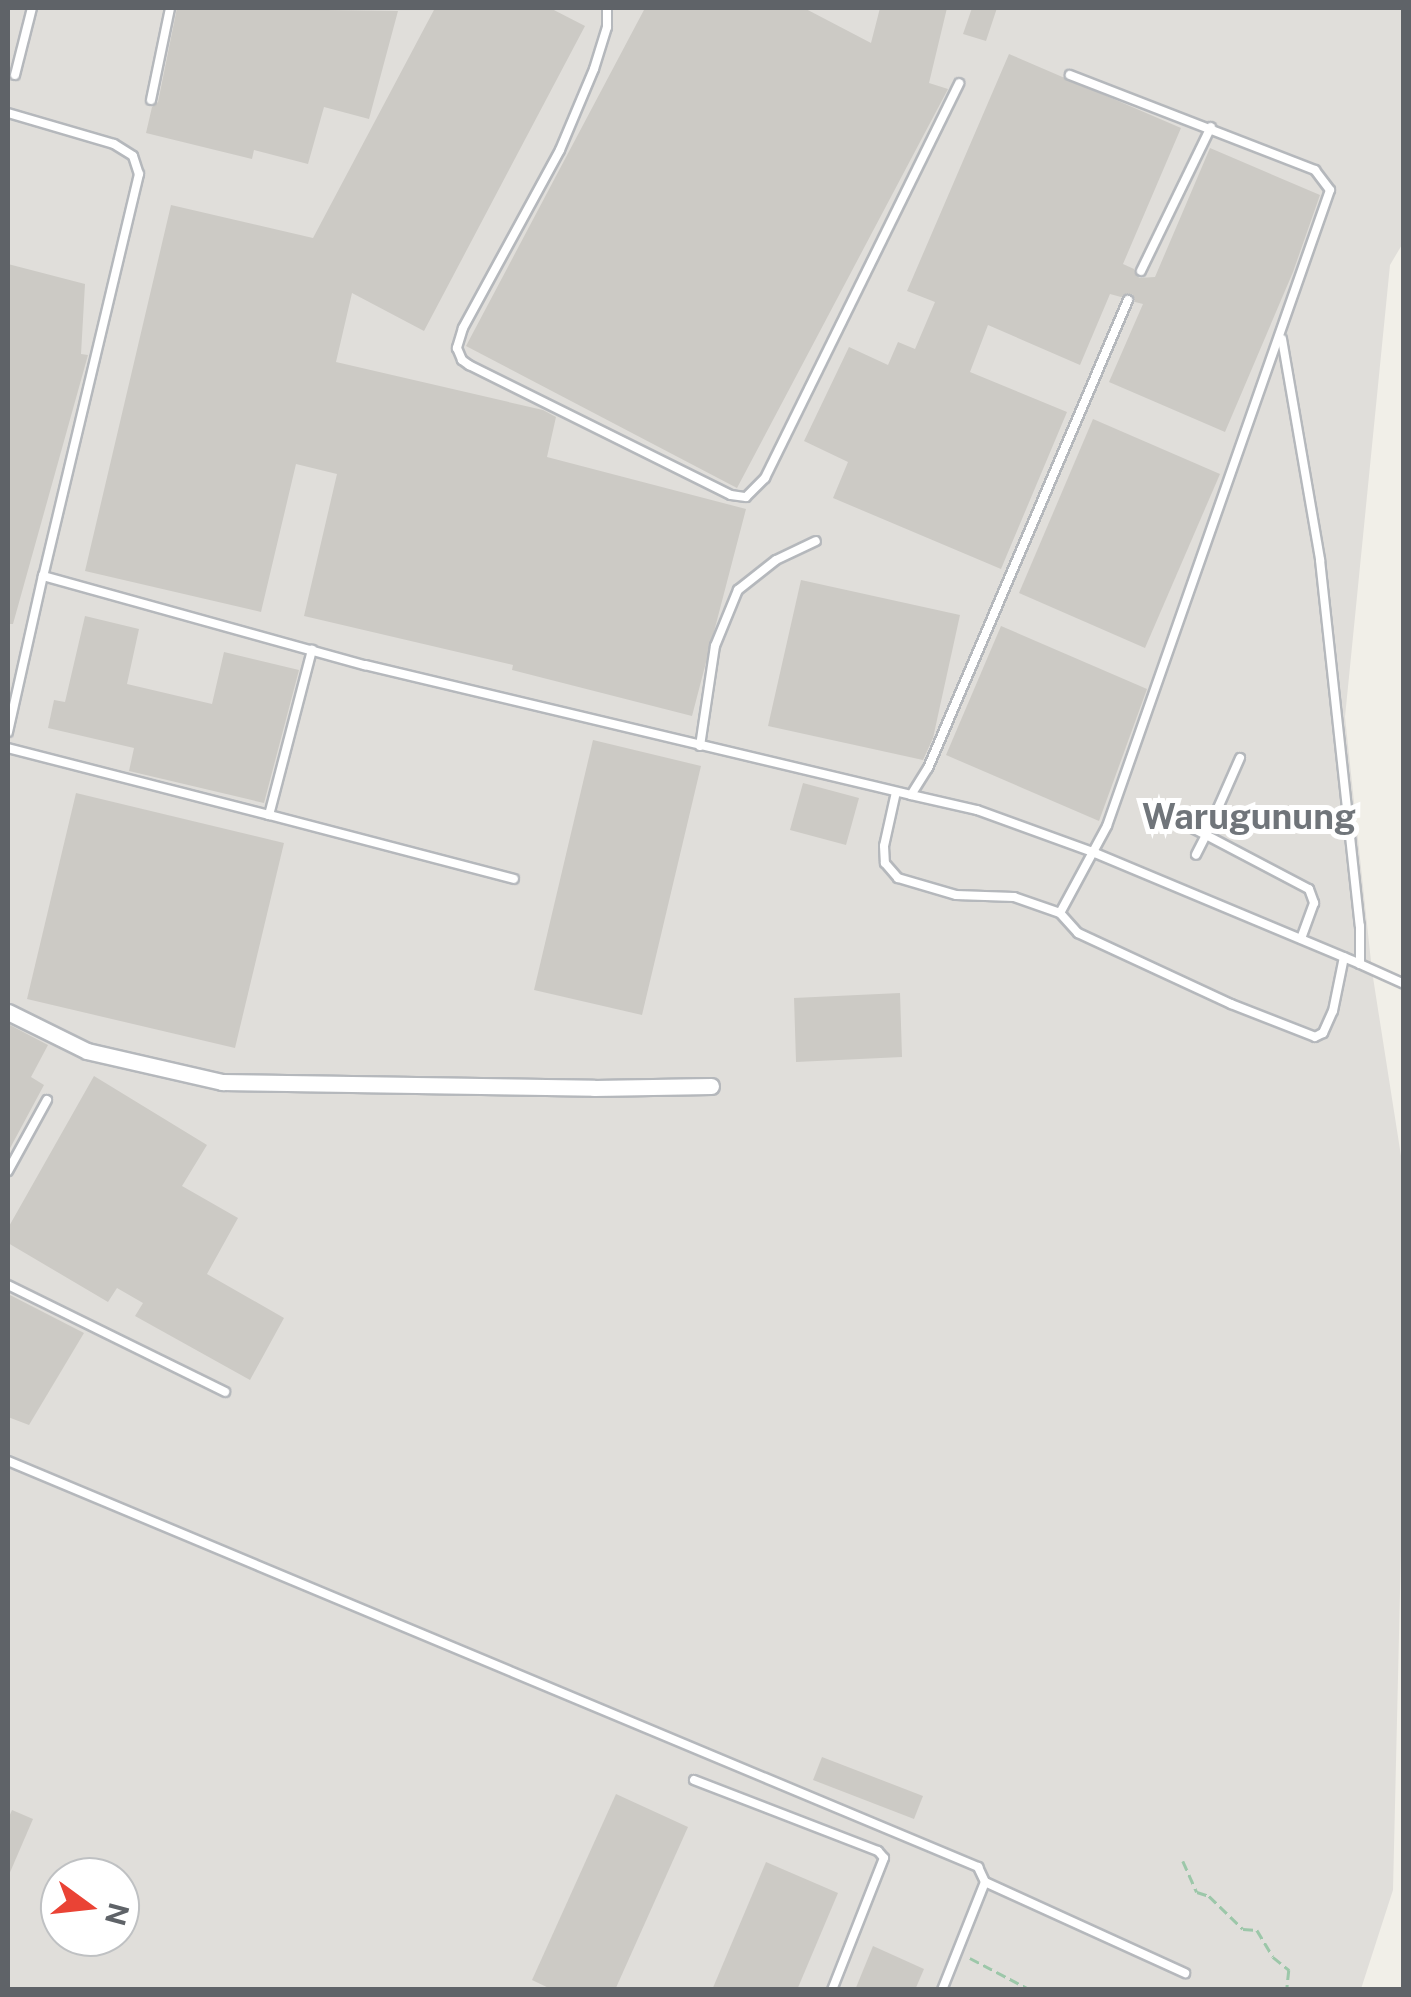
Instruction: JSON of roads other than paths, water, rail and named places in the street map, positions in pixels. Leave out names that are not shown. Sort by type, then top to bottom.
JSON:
[{"type":"street","points":[[8,1012],[87,1051],[222,1082],[711,1086]]},
{"type":"lane","points":[[15,75],[32,8]]},
{"type":"lane","points":[[151,100],[170,8]]},
{"type":"lane","points":[[607,8],[607,27],[594,68],[560,150],[463,328],[457,348],[469,365],[731,495],[746,497],[765,478],[959,84]]},
{"type":"lane","points":[[1060,913],[1095,852],[1330,190],[1315,170],[1070,75]]},
{"type":"lane","points":[[8,114],[114,144],[134,156],[139,174],[8,732]]},
{"type":"lane","points":[[1141,272],[1211,127]]},
{"type":"lane","points":[[911,794],[928,768],[1128,300]]},
{"type":"lane","points":[[1281,334],[1320,560],[1360,926],[1360,964]]},
{"type":"lane","points":[[700,746],[715,646],[738,590],[776,560],[816,541]]},
{"type":"lane","points":[[43,576],[312,650],[977,810],[1095,852],[1404,984]]},
{"type":"lane","points":[[268,816],[312,650]]},
{"type":"lane","points":[[8,748],[514,879]]},
{"type":"lane","points":[[1196,855],[1240,758]]},
{"type":"lane","points":[[896,792],[884,846],[885,862],[898,878],[956,895],[1014,896],[1060,913],[1078,934],[1314,1037],[1323,1033],[1333,1012],[1344,957]]},
{"type":"lane","points":[[1155,809],[1310,889],[1314,904],[1301,938]]},
{"type":"lane","points":[[8,1171],[46,1100]]},
{"type":"lane","points":[[8,1285],[224,1392]]},
{"type":"lane","points":[[8,1461],[978,1867],[985,1882],[1185,1973]]},
{"type":"lane","points":[[694,1780],[878,1851],[884,1858],[832,1990]]},
{"type":"lane","points":[[942,1990],[960,1953],[985,1882]]},
{"type":"district","name":"Warugunung","points":[[1249,817]]}]
